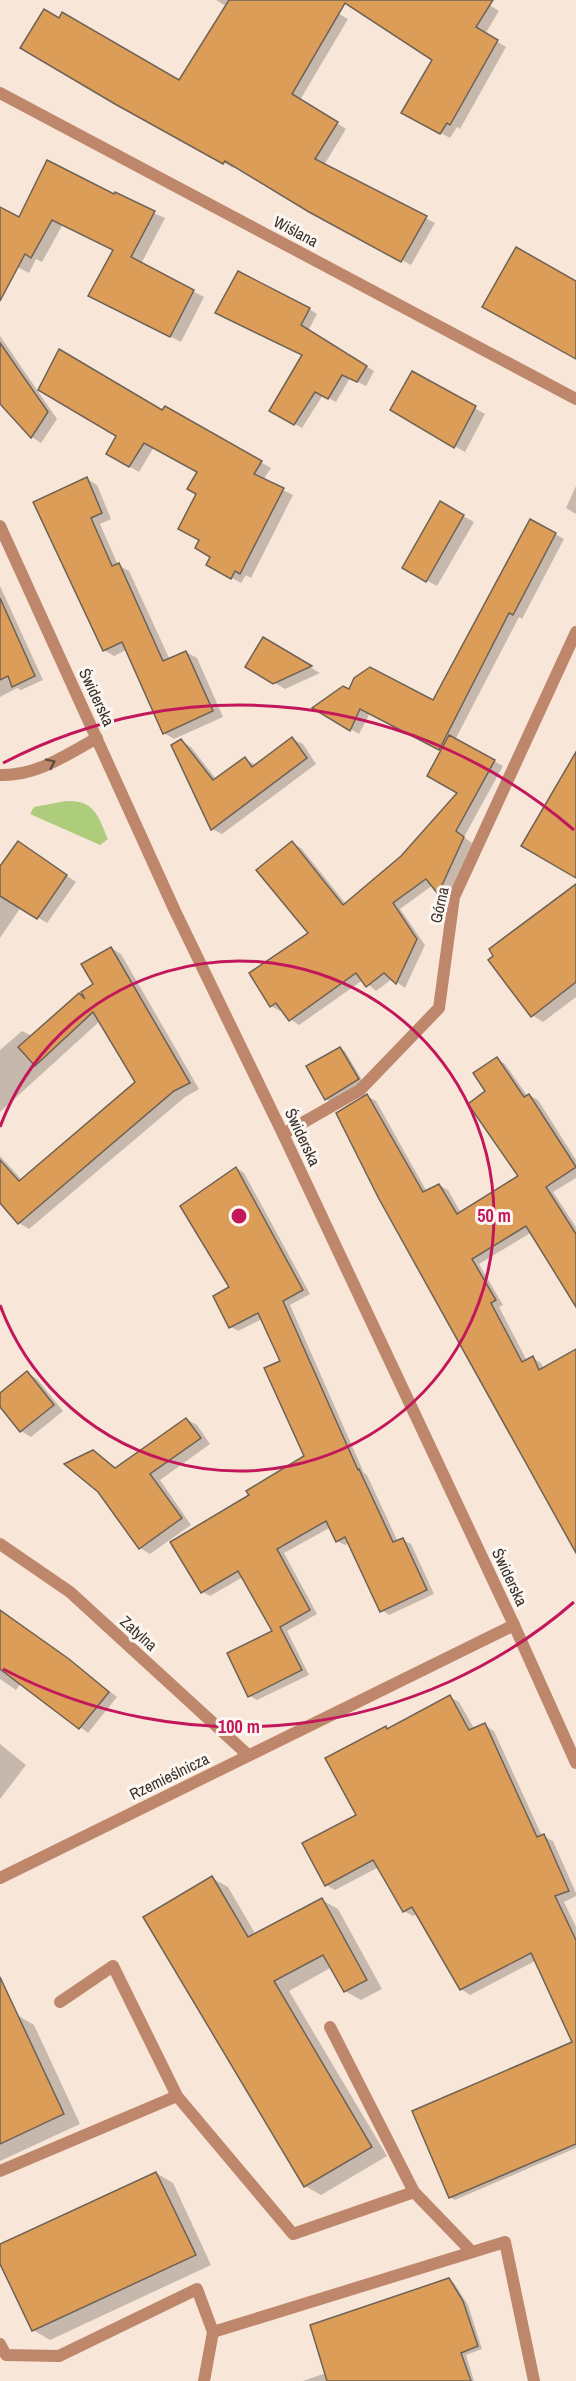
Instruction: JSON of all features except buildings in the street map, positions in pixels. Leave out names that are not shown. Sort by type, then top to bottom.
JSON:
[{"type":"street","name":"Wiślana","points":[[0,93],[576,399]]},
{"type":"street","name":"Świderska","points":[[0,525],[175,911],[283,1134],[514,1625],[576,1763]]},
{"type":"street","name":"Górna","points":[[283,1134],[360,1090],[439,1008],[454,897],[576,632]]},
{"type":"street","points":[[0,775],[30,772],[51,764],[97,738]]},
{"type":"street","name":"Zatylna","points":[[0,1544],[69,1592],[248,1755]]},
{"type":"street","name":"Rzemieślnicza","points":[[0,1878],[514,1625]]},
{"type":"street","points":[[60,2002],[113,1966],[177,2096],[292,2234],[414,2192]]},
{"type":"street","points":[[330,2027],[414,2192],[472,2252]]},
{"type":"street","points":[[0,2171],[177,2096]]},
{"type":"street","points":[[213,2332],[505,2242],[534,2381]]},
{"type":"street","points":[[0,2344],[6,2355],[59,2356],[197,2289],[213,2332],[204,2381]]},
{"type":"green space","points":[[66,801],[83,803],[94,811],[108,839],[100,845],[30,814],[34,807]]}]
